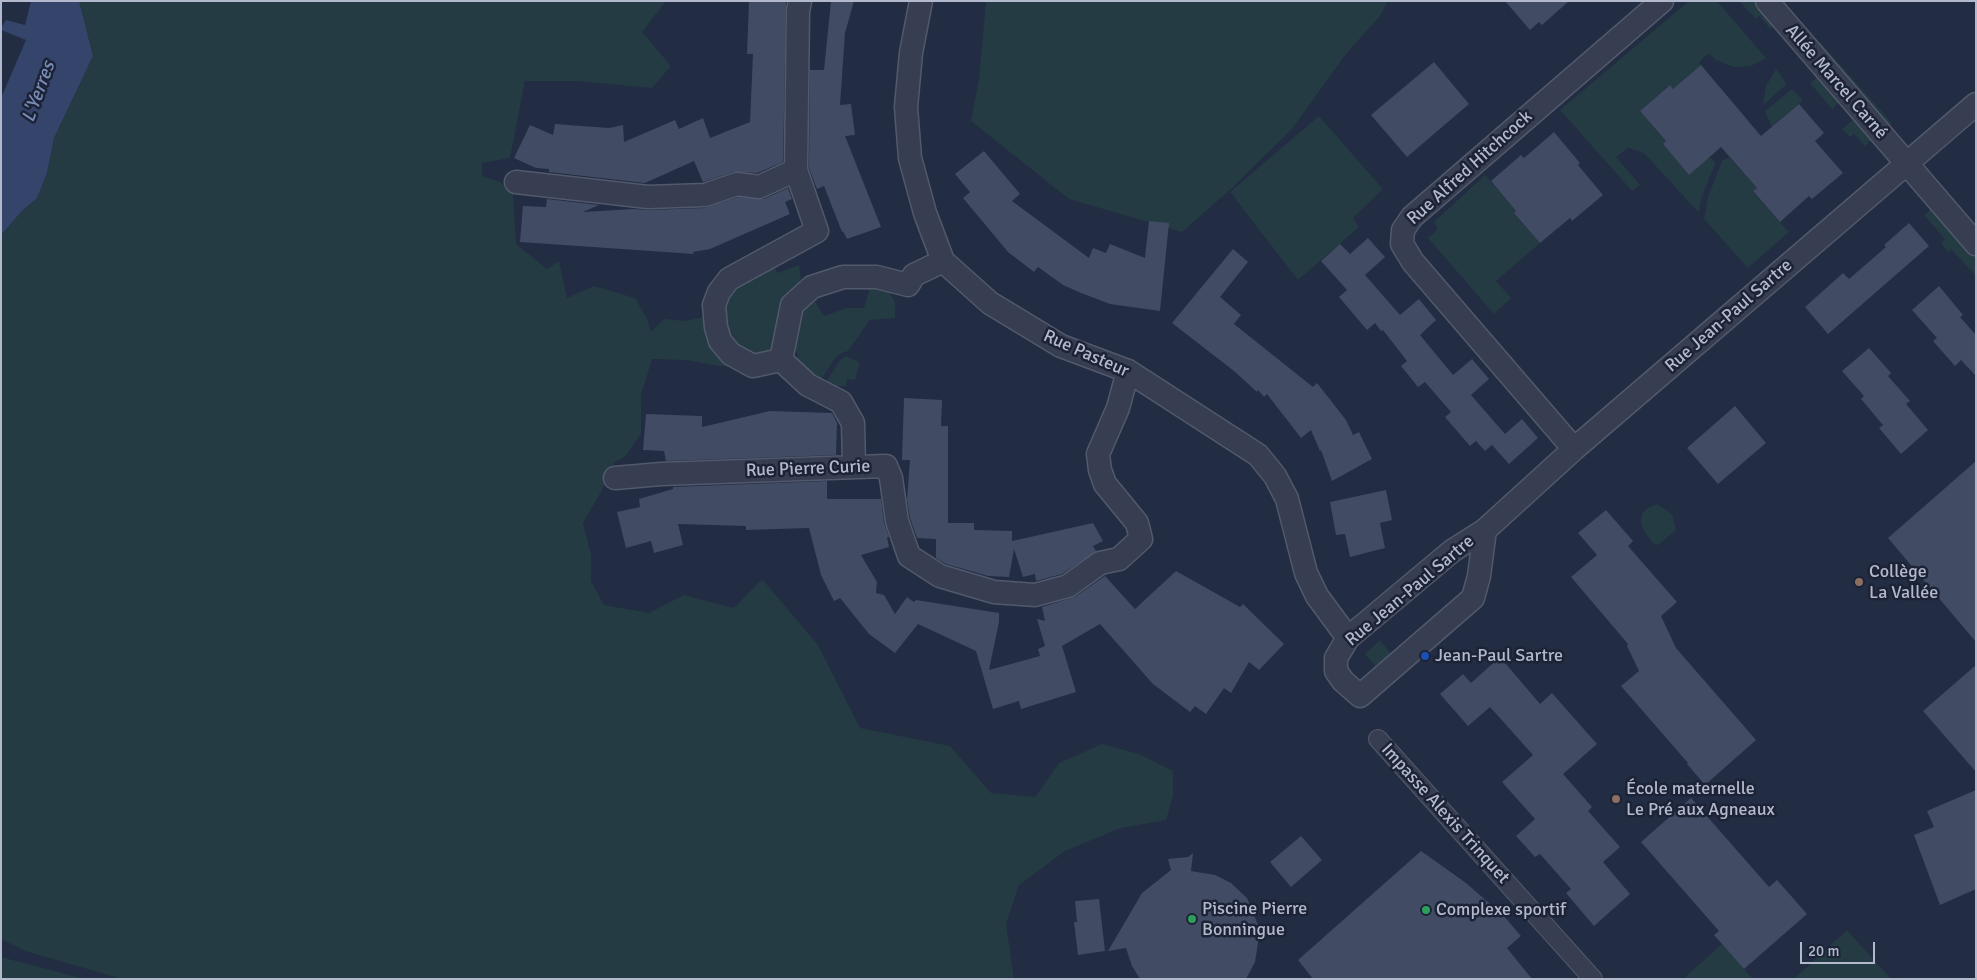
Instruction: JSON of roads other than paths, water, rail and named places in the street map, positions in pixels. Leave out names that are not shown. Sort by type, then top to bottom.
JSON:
[{"type":"street","points":[[781,360],[753,366],[731,354],[720,341],[716,327],[714,305],[719,292],[729,279],[817,230],[796,170],[798,11],[800,1]]},
{"type":"street","name":"Rue Pasteur","points":[[921,1],[911,53],[906,107],[910,158],[925,213],[943,261],[990,303],[1061,346],[1128,371],[1258,455],[1275,476],[1287,498],[1306,573],[1316,596],[1348,638]]},
{"type":"street","name":"Rue Alfred Hitchcock","points":[[1574,450],[1413,262],[1402,244],[1403,230],[1412,216],[1662,1]]},
{"type":"street","name":"Allée Marcel Carné","points":[[1766,1],[1976,244]]},
{"type":"street","name":"Rue Jean-Paul Sartre","points":[[1485,530],[1473,598],[1360,696],[1343,681],[1336,670],[1336,658],[1348,638],[1452,551],[1485,530],[1574,450],[1976,104]]},
{"type":"street","points":[[516,182],[648,197],[705,195],[737,184],[759,187],[796,170]]},
{"type":"street","points":[[781,360],[792,305],[812,287],[843,277],[877,277],[908,286],[914,275],[943,261]]},
{"type":"street","points":[[781,360],[808,385],[841,402],[853,423],[854,467]]},
{"type":"street","name":"Rue Pierre Curie","points":[[614,478],[661,474],[886,466],[891,478],[897,521],[909,556],[940,576],[994,592],[1035,595],[1068,586],[1100,563],[1119,559],[1141,540],[1137,523],[1105,484],[1100,470],[1098,454],[1118,408],[1128,371]]},
{"type":"street","name":"Impasse Alexis Trinquet","points":[[1378,739],[1593,979]]},
{"type":"water","name":"L'Yerres","points":[[31,1],[79,1],[93,56],[54,138],[47,173],[37,198],[22,211],[1,235],[1,98],[26,40],[1,30],[1,28],[6,20],[25,25]]},
{"type":"place","name":"Collège La Vallée","points":[[1859,582]]},
{"type":"place","name":"Jean-Paul Sartre","points":[[1425,656]]},
{"type":"place","name":"École maternelle Le Pré aux Agneaux","points":[[1616,799]]},
{"type":"place","name":"Complexe sportif","points":[[1426,910]]},
{"type":"place","name":"Piscine Pierre Bonningue","points":[[1192,919]]}]
